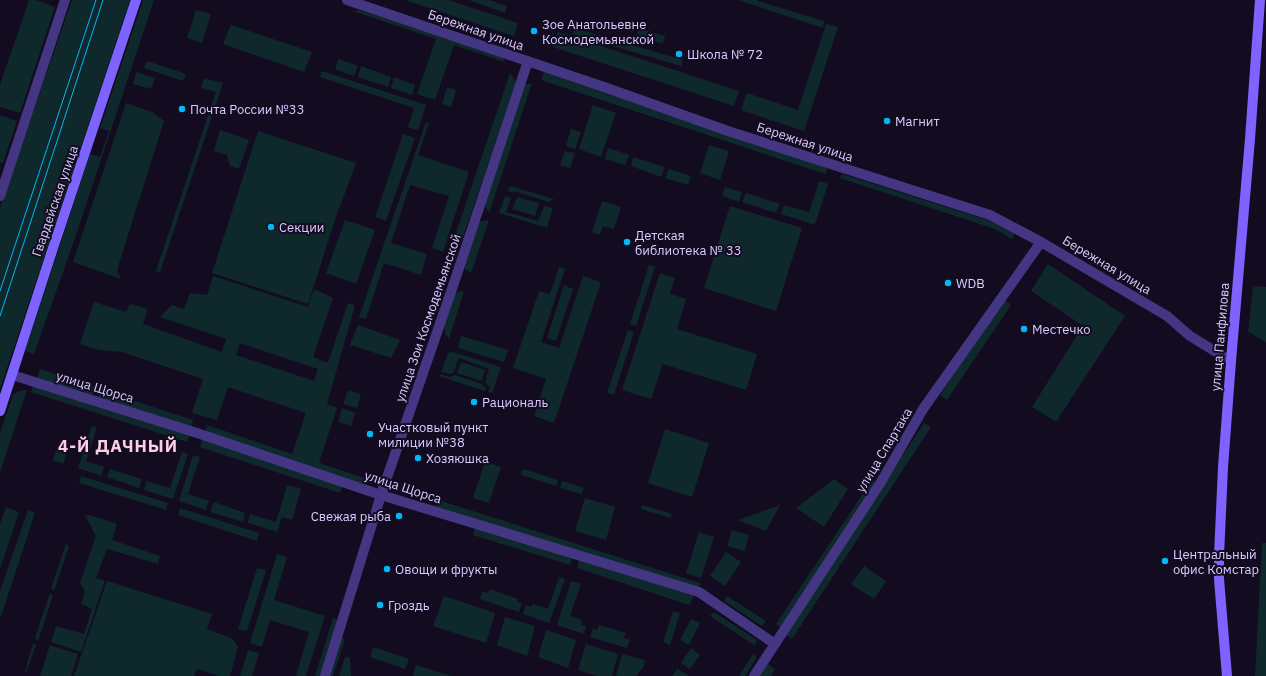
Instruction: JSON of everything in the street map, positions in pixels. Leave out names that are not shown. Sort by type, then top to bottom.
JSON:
[{"type":"main road","name":"Гвардейская улица","points":[[0,411],[136,0]]},
{"type":"main road","name":"улица Панфилова","points":[[1227,676],[1219,579],[1223,467],[1260,0]]},
{"type":"street","points":[[0,196],[65,0]]},
{"type":"street","name":"Бережная улица","points":[[347,0],[607,88],[728,131],[990,215],[1042,242],[1167,316],[1190,336],[1231,361]]},
{"type":"street","name":"улица Зои Космодемьянской","points":[[325,676],[381,495],[454,284],[528,61]]},
{"type":"street","name":"улица Спартака","points":[[754,676],[881,482],[923,409],[1042,242]]},
{"type":"street","name":"улица Щорса","points":[[12,375],[189,430],[381,495],[699,592],[775,644]]},
{"type":"green space","points":[[29,0],[36,0],[55,7],[20,113],[0,107],[0,85]]},
{"type":"green space","points":[[72,0],[130,0],[0,389],[0,208]]},
{"type":"green space","points":[[143,0],[154,0],[75,238],[34,354],[25,351],[90,154],[100,157],[109,131],[100,128]]},
{"type":"green space","points":[[405,0],[448,0],[518,23],[514,36]]},
{"type":"green space","points":[[469,0],[489,0],[507,6],[505,13]]},
{"type":"green space","points":[[738,0],[758,0],[824,21],[823,28]]},
{"type":"green space","points":[[196,10],[211,14],[202,43],[187,38]]},
{"type":"green space","points":[[359,10],[502,55],[505,62],[454,45],[435,100],[417,94],[436,39],[353,11]]},
{"type":"green space","points":[[826,24],[838,27],[804,131],[741,110],[747,93],[798,110]]},
{"type":"green space","points":[[231,25],[312,52],[304,72],[223,44]]},
{"type":"green space","points":[[574,28],[683,60],[681,66],[572,34]]},
{"type":"green space","points":[[639,28],[665,36],[663,44],[637,36]]},
{"type":"green space","points":[[558,32],[739,91],[734,106],[553,47]]},
{"type":"green space","points":[[338,59],[358,66],[354,76],[335,69]]},
{"type":"green space","points":[[147,61],[186,74],[183,81],[144,68]]},
{"type":"green space","points":[[361,66],[391,77],[388,87],[358,77]]},
{"type":"green space","points":[[545,69],[828,167],[825,174],[541,80]]},
{"type":"green space","points":[[322,71],[426,105],[418,130],[408,127],[414,108],[320,77]]},
{"type":"green space","points":[[136,72],[155,78],[151,89],[133,84]]},
{"type":"green space","points":[[510,73],[516,82],[455,260],[445,265]]},
{"type":"green space","points":[[394,77],[415,85],[412,95],[391,88]]},
{"type":"green space","points":[[204,78],[223,83],[160,272],[156,271],[216,92],[201,88]]},
{"type":"green space","points":[[532,83],[489,213],[484,205],[524,85]]},
{"type":"green space","points":[[447,87],[456,90],[451,107],[442,104]]},
{"type":"green space","points":[[126,103],[152,112],[164,121],[117,270],[121,279],[73,262]]},
{"type":"green space","points":[[593,105],[616,113],[601,157],[579,149]]},
{"type":"green space","points":[[0,115],[17,121],[3,163],[0,162]]},
{"type":"green space","points":[[426,122],[429,123],[418,155],[469,172],[443,252],[432,248],[449,196],[410,185],[391,243],[427,254],[421,275],[384,263],[366,319],[359,317]]},
{"type":"green space","points":[[571,129],[581,132],[575,149],[566,146]]},
{"type":"green space","points":[[220,130],[249,140],[239,169],[230,166],[227,155],[214,151]]},
{"type":"green space","points":[[258,131],[356,163],[336,217],[308,304],[212,273]]},
{"type":"green space","points":[[403,134],[415,138],[386,221],[375,217]]},
{"type":"green space","points":[[709,145],[729,151],[720,180],[700,173]]},
{"type":"green space","points":[[608,148],[629,155],[625,165],[605,159]]},
{"type":"green space","points":[[565,151],[575,153],[570,168],[560,165]]},
{"type":"green space","points":[[633,157],[665,167],[661,177],[631,166]]},
{"type":"green space","points":[[669,169],[691,176],[688,185],[665,178]]},
{"type":"green space","points":[[842,174],[987,220],[1015,233],[1012,239],[995,229],[840,178]]},
{"type":"green space","points":[[819,181],[828,184],[815,225],[781,214],[784,205],[809,212]]},
{"type":"green space","points":[[510,186],[554,199],[549,202],[514,191],[513,193],[508,191]]},
{"type":"green space","points":[[725,187],[742,192],[739,202],[722,196]]},
{"type":"green space","points":[[746,193],[780,204],[776,213],[742,202]]},
{"type":"green space","points":[[505,196],[511,198],[506,212],[538,221],[544,206],[553,208],[547,228],[499,213]]},
{"type":"green space","points":[[517,197],[539,203],[535,216],[512,209]]},
{"type":"green space","points":[[602,201],[621,207],[614,229],[603,226],[600,235],[592,232]]},
{"type":"green space","points":[[730,206],[802,228],[776,311],[704,288]]},
{"type":"green space","points":[[345,220],[375,230],[356,284],[326,273]]},
{"type":"green space","points":[[489,220],[471,273],[465,269],[464,262],[475,228],[481,221]]},
{"type":"green space","points":[[1048,264],[1125,316],[1056,422],[1032,407],[1083,326],[1031,291]]},
{"type":"green space","points":[[649,265],[655,267],[636,326],[630,324]]},
{"type":"green space","points":[[559,267],[565,269],[541,342],[559,348],[583,276],[601,282],[554,423],[534,416],[546,379],[513,368],[539,291],[550,294]]},
{"type":"green space","points":[[660,273],[675,278],[670,294],[686,299],[677,329],[757,354],[746,390],[663,364],[651,399],[622,390]]},
{"type":"green space","points":[[213,276],[308,307],[314,289],[333,298],[313,357],[328,363],[348,303],[355,305],[327,404],[337,408],[319,463],[367,479],[365,485],[205,432],[207,425],[292,454],[306,413],[228,387],[217,420],[192,413],[203,379],[122,352],[99,350],[80,344],[94,302],[126,312],[131,304],[147,309],[143,324],[222,352],[226,339],[160,317],[172,305],[184,309],[190,293],[207,295]],"holes":[[[240,343],[318,369],[314,381],[236,355]]]},
{"type":"green space","points":[[564,285],[573,289],[556,341],[547,338]]},
{"type":"green space","points":[[1253,286],[1266,287],[1266,342],[1248,332]]},
{"type":"green space","points":[[464,291],[449,339],[445,333],[444,323],[453,296],[458,292]]},
{"type":"green space","points":[[1003,299],[1011,305],[947,400],[940,395]]},
{"type":"green space","points":[[358,325],[400,340],[391,358],[350,345]]},
{"type":"green space","points":[[628,330],[634,332],[614,395],[607,393]]},
{"type":"green space","points":[[461,336],[508,350],[504,362],[458,348]]},
{"type":"green space","points":[[449,351],[501,367],[492,393],[488,392],[490,388],[485,382],[489,369],[459,358],[453,373],[450,374],[441,372]]},
{"type":"green space","points":[[461,362],[485,370],[482,381],[457,373]]},
{"type":"green space","points":[[40,369],[95,387],[92,396],[37,378]]},
{"type":"green space","points":[[440,374],[449,377],[455,375],[482,384],[486,389],[485,391],[439,376]]},
{"type":"green space","points":[[34,384],[190,435],[187,442],[31,392]]},
{"type":"green space","points":[[27,390],[0,472],[0,433],[13,395],[19,391]]},
{"type":"green space","points":[[101,390],[193,420],[191,428],[98,398]]},
{"type":"green space","points":[[348,390],[361,394],[357,408],[343,404]]},
{"type":"green space","points":[[342,408],[355,413],[351,426],[338,422]]},
{"type":"green space","points":[[924,423],[931,427],[792,639],[785,634]]},
{"type":"green space","points":[[92,426],[97,427],[86,461],[104,467],[101,476],[78,468]]},
{"type":"green space","points":[[665,429],[709,443],[692,497],[648,483]]},
{"type":"green space","points":[[203,438],[343,484],[340,493],[200,447]]},
{"type":"green space","points":[[58,444],[69,448],[63,464],[53,460]]},
{"type":"green space","points":[[182,452],[188,454],[173,499],[144,490],[147,481],[170,488]]},
{"type":"green space","points":[[193,455],[200,457],[188,494],[209,501],[206,510],[179,501]]},
{"type":"green space","points":[[485,462],[501,467],[489,503],[473,498]]},
{"type":"green space","points":[[110,469],[142,479],[139,488],[107,477]]},
{"type":"green space","points":[[523,469],[558,480],[557,486],[521,475]]},
{"type":"green space","points":[[81,476],[168,503],[166,510],[79,483]]},
{"type":"green space","points":[[834,479],[848,489],[824,527],[796,508]]},
{"type":"green space","points":[[872,480],[876,483],[780,627],[776,624]]},
{"type":"green space","points":[[562,481],[584,488],[582,494],[560,488]]},
{"type":"green space","points":[[287,485],[301,489],[292,520],[282,517],[277,532],[248,523],[250,514],[276,522]]},
{"type":"green space","points":[[585,498],[615,507],[606,540],[575,531]]},
{"type":"green space","points":[[438,500],[700,583],[698,591],[436,508]]},
{"type":"green space","points":[[214,502],[245,513],[243,522],[210,512]]},
{"type":"green space","points":[[642,505],[672,514],[671,518],[641,509]]},
{"type":"green space","points":[[780,505],[766,531],[738,520]]},
{"type":"green space","points":[[6,507],[19,512],[0,569],[0,524]]},
{"type":"green space","points":[[180,508],[259,533],[257,541],[178,515]]},
{"type":"green space","points":[[28,510],[35,513],[0,619],[0,591]]},
{"type":"green space","points":[[85,515],[90,515],[117,524],[112,540],[160,556],[158,564],[107,549],[96,578],[105,581],[81,652],[51,642],[56,626],[84,634],[92,609],[81,604],[85,591],[80,583],[96,536]]},
{"type":"green space","points":[[475,526],[573,556],[570,565],[473,535]]},
{"type":"green space","points":[[732,530],[749,535],[745,551],[727,546]]},
{"type":"green space","points":[[699,532],[714,537],[701,578],[686,573]]},
{"type":"green space","points":[[1262,543],[1266,543],[1266,676],[1255,676]]},
{"type":"green space","points":[[66,544],[69,546],[54,591],[51,589]]},
{"type":"green space","points":[[726,552],[741,562],[725,586],[710,576]]},
{"type":"green space","points":[[277,554],[287,557],[274,600],[325,616],[306,676],[296,676],[309,632],[270,620],[262,647],[250,643]]},
{"type":"green space","points":[[579,559],[695,594],[689,605],[577,568]]},
{"type":"green space","points":[[864,566],[886,581],[874,599],[851,584]]},
{"type":"green space","points":[[257,568],[266,570],[247,631],[238,629]]},
{"type":"green space","points":[[559,577],[565,579],[549,623],[523,614],[526,605],[532,607],[533,604],[548,609]]},
{"type":"green space","points":[[107,581],[212,614],[207,629],[233,639],[238,647],[230,676],[219,676],[197,669],[194,676],[74,676]]},
{"type":"green space","points":[[571,581],[581,584],[570,616],[582,620],[581,625],[586,626],[584,634],[557,625]]},
{"type":"green space","points":[[490,589],[518,599],[517,602],[522,603],[519,612],[480,599],[482,591],[488,593]]},
{"type":"green space","points":[[50,593],[53,595],[38,641],[35,638]]},
{"type":"green space","points":[[444,596],[495,613],[486,643],[433,626]]},
{"type":"green space","points":[[727,596],[766,621],[762,626],[724,601]]},
{"type":"green space","points":[[673,611],[680,613],[670,645],[663,642]]},
{"type":"green space","points":[[714,612],[757,640],[754,645],[710,616]]},
{"type":"green space","points":[[505,617],[535,626],[527,656],[497,645]]},
{"type":"green space","points":[[333,618],[340,620],[322,676],[315,676]]},
{"type":"green space","points":[[691,619],[700,623],[689,645],[680,640]]},
{"type":"green space","points":[[599,625],[626,633],[624,638],[630,640],[627,648],[590,637],[593,628],[597,630]]},
{"type":"green space","points":[[546,630],[576,640],[568,668],[538,657]]},
{"type":"green space","points":[[339,637],[345,639],[333,676],[327,676]]},
{"type":"green space","points":[[33,643],[36,645],[26,673],[25,671]]},
{"type":"green space","points":[[586,644],[618,654],[612,676],[596,676],[578,670]]},
{"type":"green space","points":[[50,645],[78,654],[71,676],[40,676]]},
{"type":"green space","points":[[373,647],[409,659],[405,669],[370,657]]},
{"type":"green space","points":[[691,648],[700,655],[690,669],[681,663]]},
{"type":"green space","points":[[248,650],[259,653],[252,676],[240,676]]},
{"type":"green space","points":[[622,654],[645,660],[644,666],[636,676],[616,676]]},
{"type":"green space","points":[[753,654],[757,657],[745,676],[739,676]]},
{"type":"green space","points":[[345,657],[350,658],[351,676],[339,676]]},
{"type":"green space","points":[[768,664],[775,669],[771,676],[760,676]]},
{"type":"green space","points":[[416,665],[451,676],[413,676]]},
{"type":"green space","points":[[677,669],[688,675],[672,676]]},
{"type":"tram line","points":[[0,291],[96,0]]},
{"type":"tram line","points":[[0,316],[103,0]]},
{"type":"place","name":"Зое Анатольевне Космодемьянской","points":[[534,31]]},
{"type":"place","name":"Школа № 72","points":[[679,54]]},
{"type":"place","name":"Почта России №33","points":[[182,109]]},
{"type":"place","name":"Магнит","points":[[887,121]]},
{"type":"place","name":"Секции","points":[[271,227]]},
{"type":"place","name":"Детская библиотека № 33","points":[[627,242]]},
{"type":"place","name":"WDB","points":[[948,283]]},
{"type":"place","name":"Местечко","points":[[1024,329]]},
{"type":"place","name":"Рациональ","points":[[474,402]]},
{"type":"place","name":"Участковый пункт милиции №38","points":[[370,434]]},
{"type":"place","name":"Хозяюшка","points":[[418,458]]},
{"type":"place","name":"Свежая рыба","points":[[399,516]]},
{"type":"place","name":"Центральный офис Комстар","points":[[1165,561]]},
{"type":"place","name":"Овощи и фрукты","points":[[387,569]]},
{"type":"place","name":"Гроздь","points":[[380,605]]},
{"type":"district","name":"4-Й ДАЧНЫЙ","points":[[118,446]]}]
